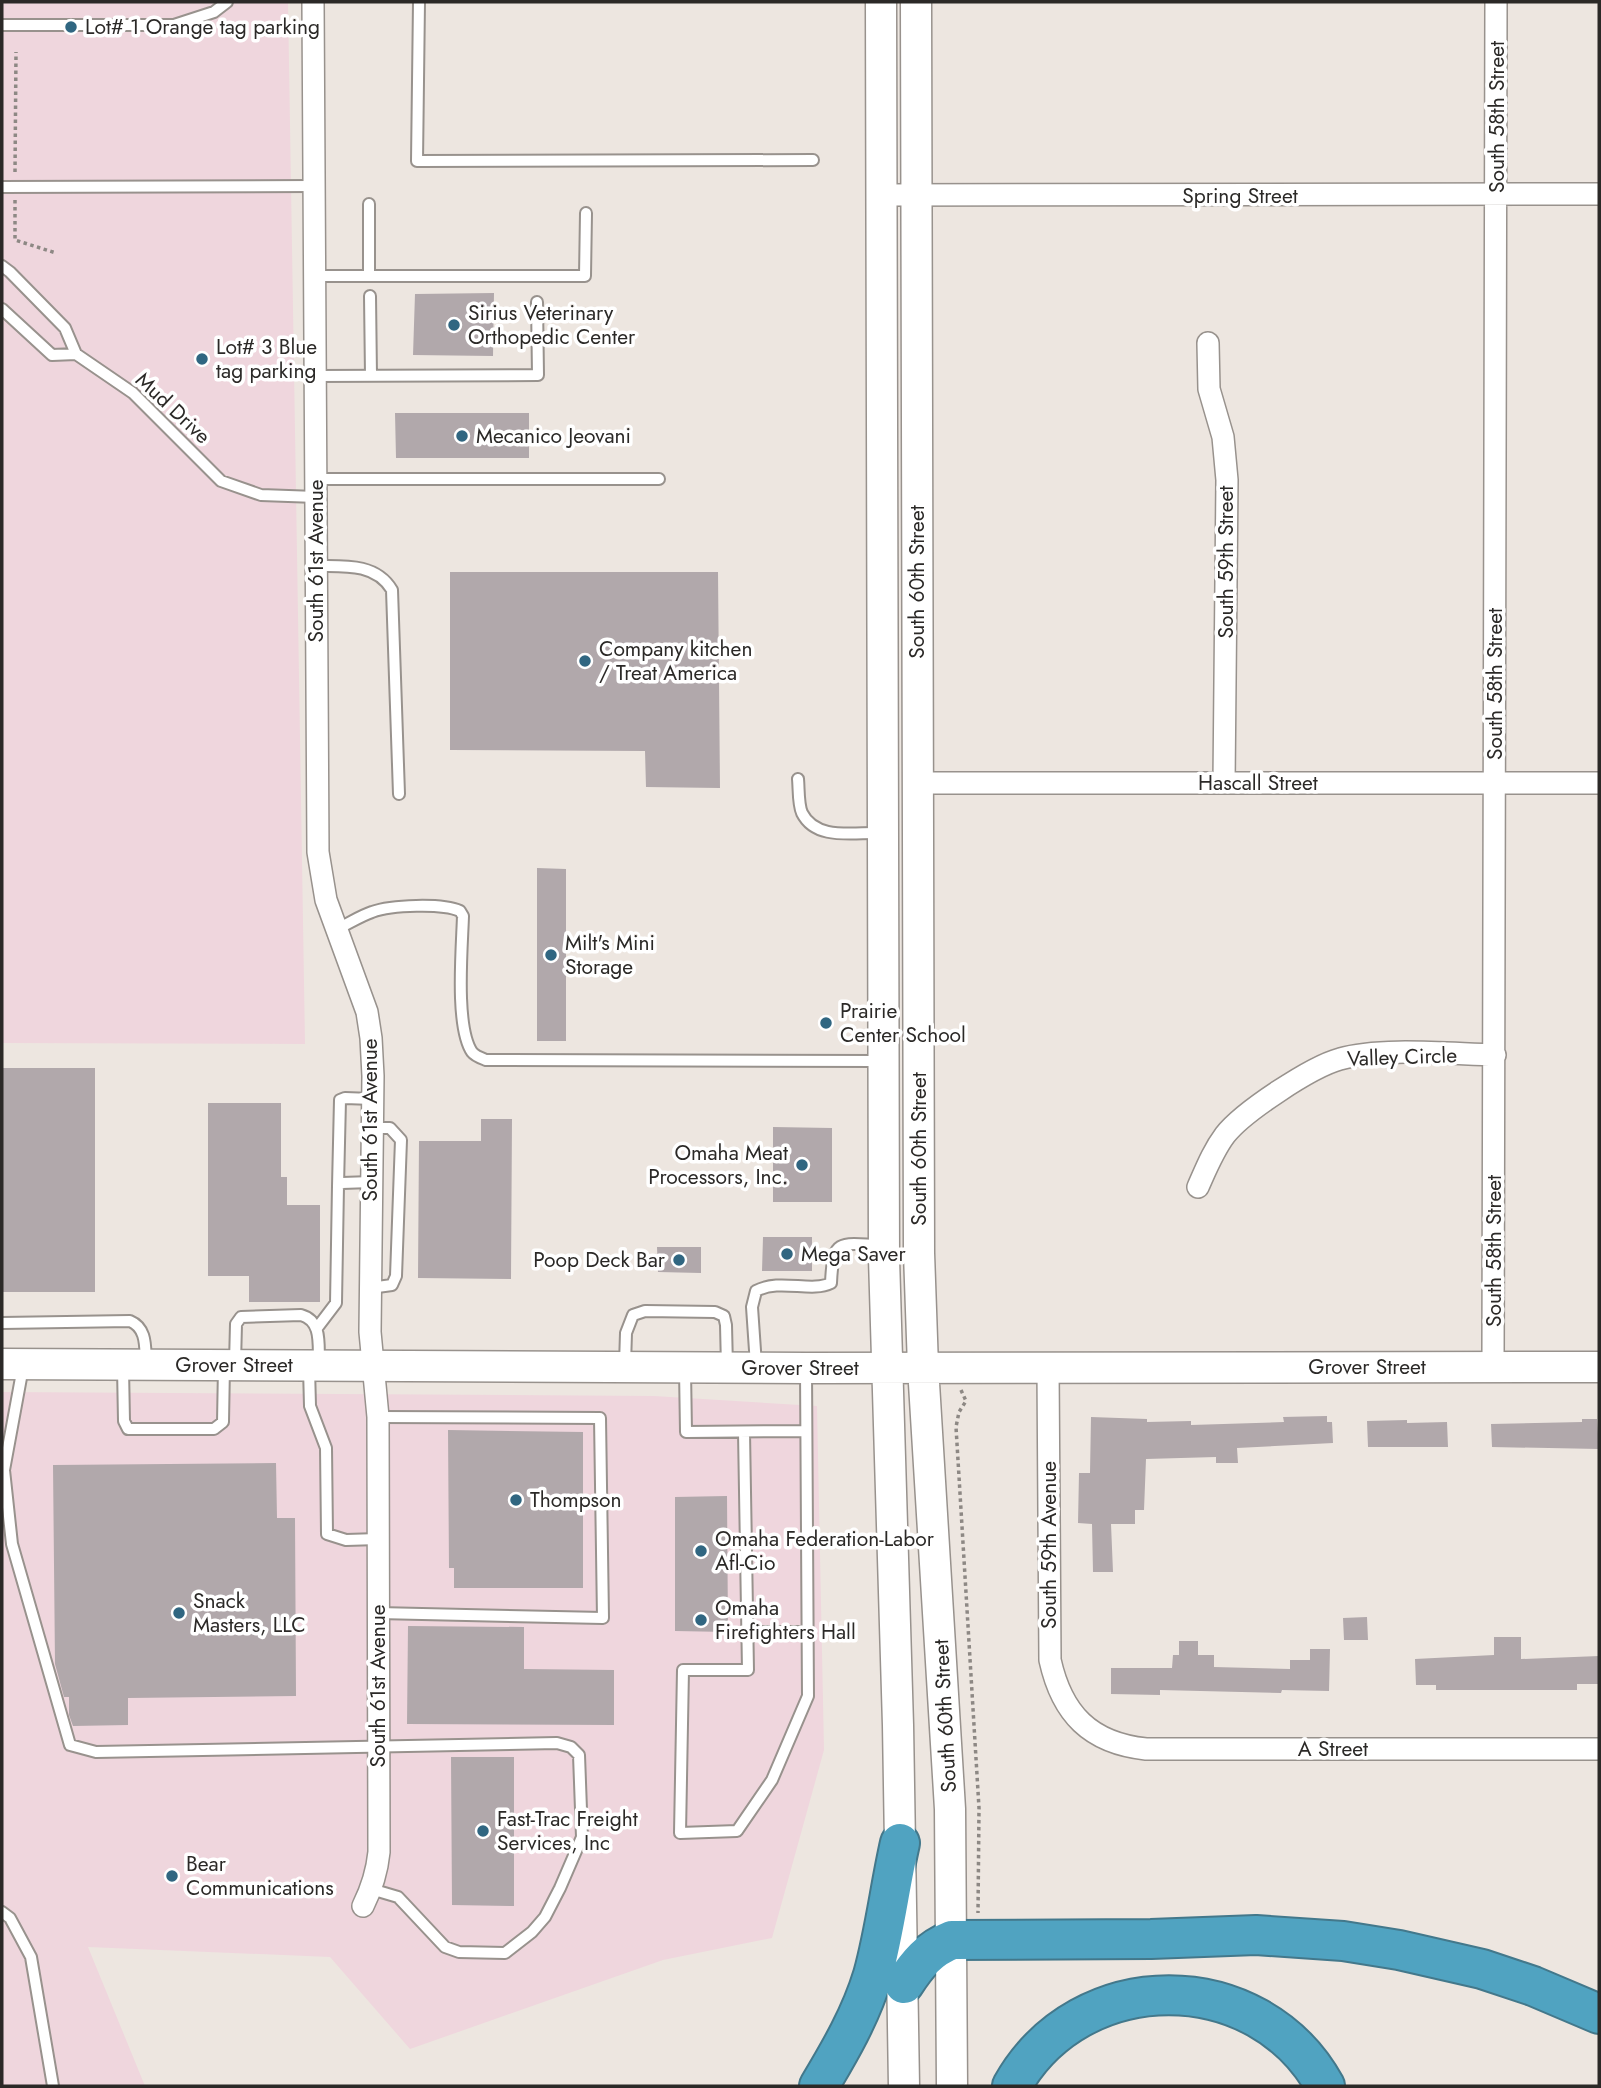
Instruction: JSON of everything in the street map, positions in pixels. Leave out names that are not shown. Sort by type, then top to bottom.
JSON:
[{"type":"highway","points":[[819,2086],[850,2031],[872,1976],[881,1945],[900,1843]]},
{"type":"highway","points":[[904,1984],[916,1966],[932,1950],[952,1940],[1151,1939],[1229,1935],[1332,1939],[1399,1950],[1482,1969],[1533,1986],[1599,2014]]},
{"type":"highway","points":[[1012,2086],[1031,2059],[1052,2037],[1073,2021],[1101,2007],[1133,1997],[1164,1994],[1195,1996],[1224,2003],[1253,2016],[1279,2033],[1301,2053],[1325,2086]]},
{"type":"main road","name":"South 60th Street","points":[[881,2],[884,1245],[904,1984],[904,2086]]},
{"type":"main road","name":"South 60th Street","points":[[916,2],[919,1253],[923,1367],[946,1727],[952,1940],[952,2086]]},
{"type":"main road","points":[[883,833],[892,833],[899,838],[901,846],[902,951],[919,1008]]},
{"type":"main road","name":"Grover Street","points":[[12,1364],[806,1368],[1599,1367]]},
{"type":"street","name":"South 61st Avenue","points":[[313,2],[318,852],[326,900],[362,992],[371,1038],[370,1288],[372,1366],[378,1417],[379,1852],[378,1867],[367,1898]]},
{"type":"street","name":"South 58th Street","points":[[1493,1367],[1496,2]]},
{"type":"street","name":"Spring Street","points":[[880,195],[1599,194]]},
{"type":"street","name":"South 59th Street","points":[[1208,343],[1209,389],[1223,438],[1227,480],[1224,783]]},
{"type":"street","name":"Hascall Street","points":[[918,783],[1599,783]]},
{"type":"street","name":"Valley Circle","points":[[1198,1187],[1214,1150],[1227,1132],[1266,1100],[1323,1065],[1362,1055],[1495,1055]]},
{"type":"street","name":"South 59th Avenue","points":[[1048,1367],[1050,1660],[1055,1684],[1075,1717]]},
{"type":"street","name":"A Street","points":[[1075,1717],[1092,1732],[1111,1742],[1146,1749],[1599,1749]]},
{"type":"lane","points":[[2,24],[174,25],[214,12],[227,2]]},
{"type":"lane","points":[[419,2],[417,161],[813,160]]},
{"type":"lane","points":[[2,187],[314,186]]},
{"type":"lane","points":[[369,204],[369,276]]},
{"type":"lane","points":[[315,276],[585,276],[586,213]]},
{"type":"lane","name":"Mud Drive","points":[[2,266],[65,328],[76,354],[133,393],[221,481],[261,495],[316,488],[659,478]]},
{"type":"lane","points":[[370,296],[371,376]]},
{"type":"lane","points":[[315,376],[538,375],[537,302]]},
{"type":"lane","points":[[2,309],[52,355],[76,354]]},
{"type":"lane","points":[[316,566],[351,566],[377,573],[392,590],[399,794]]},
{"type":"lane","points":[[797,779],[802,812],[814,829],[827,832],[883,833]]},
{"type":"lane","points":[[337,929],[373,911],[451,907],[460,911],[463,916],[464,1034],[473,1054],[486,1060],[883,1061]]},
{"type":"lane","points":[[372,1099],[340,1100],[336,1303],[317,1328],[310,1406],[326,1448],[327,1534],[346,1540],[378,1539]]},
{"type":"lane","points":[[370,1288],[392,1285],[396,1276],[401,1140],[390,1128],[372,1128]]},
{"type":"lane","points":[[338,1186],[371,1182]]},
{"type":"lane","points":[[757,1367],[752,1307],[756,1291],[764,1287],[794,1284],[825,1286],[831,1283],[832,1258],[836,1250],[844,1244],[884,1245]]},
{"type":"lane","points":[[625,1367],[629,1322],[632,1315],[645,1311],[715,1312],[724,1316],[727,1367]]},
{"type":"lane","points":[[2,1323],[136,1323],[144,1335],[124,1421],[128,1429],[214,1429],[223,1422],[236,1325],[241,1317],[301,1315],[310,1318],[317,1328]]},
{"type":"lane","points":[[12,1364],[4,1470],[12,1544],[70,1745],[96,1752],[557,1743],[572,1746],[579,1755],[582,1837],[561,1888],[545,1917],[532,1932],[505,1953],[459,1952],[445,1947],[398,1897],[367,1898]]},
{"type":"lane","points":[[685,1367],[686,1433],[806,1431]]},
{"type":"lane","points":[[744,1432],[747,1670],[683,1670],[680,1833],[737,1831],[772,1780],[808,1696],[806,1368]]},
{"type":"lane","points":[[378,1417],[600,1418],[603,1618],[378,1613]]},
{"type":"lane","points":[[747,1632],[808,1632]]},
{"type":"lane","points":[[2,1912],[10,1918],[31,1957],[53,2086]]},
{"type":"path","points":[[15,177],[16,52]]},
{"type":"path","points":[[15,198],[15,240],[56,253]]},
{"type":"shaded area","points":[[2,2],[288,2],[305,1044],[2,1043]]},
{"type":"shaded area","points":[[2,1392],[654,1396],[817,1406],[824,1750],[772,1938],[663,1960],[410,2049],[330,1957],[88,1947],[145,2086],[2,2086]]},
{"type":"building","name":"Sirius Veterinary Orthopedic Center","points":[[494,293],[493,356],[413,355],[415,294]]},
{"type":"building","name":"Mecanico Jeovani","points":[[395,413],[529,413],[529,458],[396,458]]},
{"type":"building","name":"Company kitchen / Treat America","points":[[450,572],[718,572],[720,788],[646,787],[645,751],[450,750]]},
{"type":"building","name":"Milt's Mini Storage","points":[[537,868],[566,869],[566,1041],[537,1041]]},
{"type":"building","points":[[2,1068],[95,1068],[95,1292],[2,1292]]},
{"type":"building","points":[[208,1103],[281,1103],[281,1177],[287,1177],[287,1205],[320,1205],[320,1302],[249,1302],[249,1276],[208,1276]]},
{"type":"building","points":[[481,1119],[512,1119],[511,1279],[418,1278],[419,1141],[481,1141]]},
{"type":"building","name":"Omaha Meat Processors, Inc.","points":[[773,1127],[832,1128],[832,1202],[773,1202]]},
{"type":"building","name":"Mega Saver","points":[[763,1237],[812,1237],[812,1271],[762,1271]]},
{"type":"building","name":"Poop Deck Bar","points":[[657,1247],[701,1247],[701,1273],[658,1272]]},
{"type":"building","points":[[1327,1416],[1327,1422],[1332,1422],[1333,1443],[1237,1448],[1238,1463],[1216,1463],[1216,1457],[1146,1459],[1144,1510],[1135,1510],[1135,1524],[1111,1524],[1113,1572],[1093,1572],[1092,1524],[1078,1523],[1079,1473],[1090,1473],[1091,1417],[1147,1419],[1147,1422],[1191,1421],[1191,1425],[1284,1422],[1283,1417]]},
{"type":"building","points":[[1582,1419],[1597,1419],[1599,1449],[1492,1447],[1491,1424],[1582,1422]]},
{"type":"building","points":[[1407,1420],[1407,1423],[1447,1422],[1448,1447],[1368,1447],[1367,1421]]},
{"type":"building","name":"Thompson","points":[[448,1430],[583,1432],[583,1588],[454,1588],[454,1568],[449,1568]]},
{"type":"building","points":[[276,1463],[277,1518],[295,1518],[296,1696],[128,1698],[128,1725],[73,1726],[69,1715],[69,1697],[64,1697],[55,1664],[53,1465]]},
{"type":"building","name":"Omaha Federation-Labor Afl-Cio","points":[[727,1496],[728,1632],[675,1631],[675,1497]]},
{"type":"building","points":[[1367,1617],[1368,1640],[1344,1640],[1343,1618]]},
{"type":"building","points":[[408,1626],[524,1627],[524,1669],[614,1670],[614,1725],[407,1724]]},
{"type":"building","points":[[1494,1637],[1521,1637],[1521,1659],[1599,1656],[1599,1684],[1577,1684],[1577,1690],[1436,1690],[1436,1685],[1416,1685],[1415,1659],[1494,1655]]},
{"type":"building","points":[[1179,1641],[1198,1641],[1198,1655],[1214,1655],[1214,1667],[1290,1669],[1290,1660],[1310,1660],[1310,1649],[1330,1649],[1329,1691],[1282,1690],[1281,1693],[1160,1690],[1160,1695],[1111,1694],[1111,1668],[1172,1668],[1173,1655],[1179,1655]]},
{"type":"building","name":"Fast-Trac Freight Services, Inc","points":[[451,1757],[514,1757],[514,1906],[452,1905]]},
{"type":"place","name":"Lot# 1 Orange tag parking","points":[[71,27]]},
{"type":"place","name":"Sirius Veterinary Orthopedic Center","points":[[454,325]]},
{"type":"place","name":"Lot# 3 Blue tag parking","points":[[202,359]]},
{"type":"place","name":"Mecanico Jeovani","points":[[462,436]]},
{"type":"place","name":"Company kitchen / Treat America","points":[[585,661]]},
{"type":"place","name":"Milt's Mini Storage","points":[[551,955]]},
{"type":"place","name":"Prairie Center School","points":[[826,1023]]},
{"type":"place","name":"Omaha Meat Processors, Inc.","points":[[802,1165]]},
{"type":"place","name":"Mega Saver","points":[[787,1254]]},
{"type":"place","name":"Poop Deck Bar","points":[[679,1260]]},
{"type":"place","name":"Thompson","points":[[516,1500]]},
{"type":"place","name":"Omaha Federation-Labor Afl-Cio","points":[[701,1551]]},
{"type":"place","name":"Snack Masters, LLC","points":[[179,1613]]},
{"type":"place","name":"Omaha Firefighters Hall","points":[[701,1620]]},
{"type":"place","name":"Fast-Trac Freight Services, Inc","points":[[483,1831]]},
{"type":"place","name":"Bear Communications","points":[[172,1876]]}]
